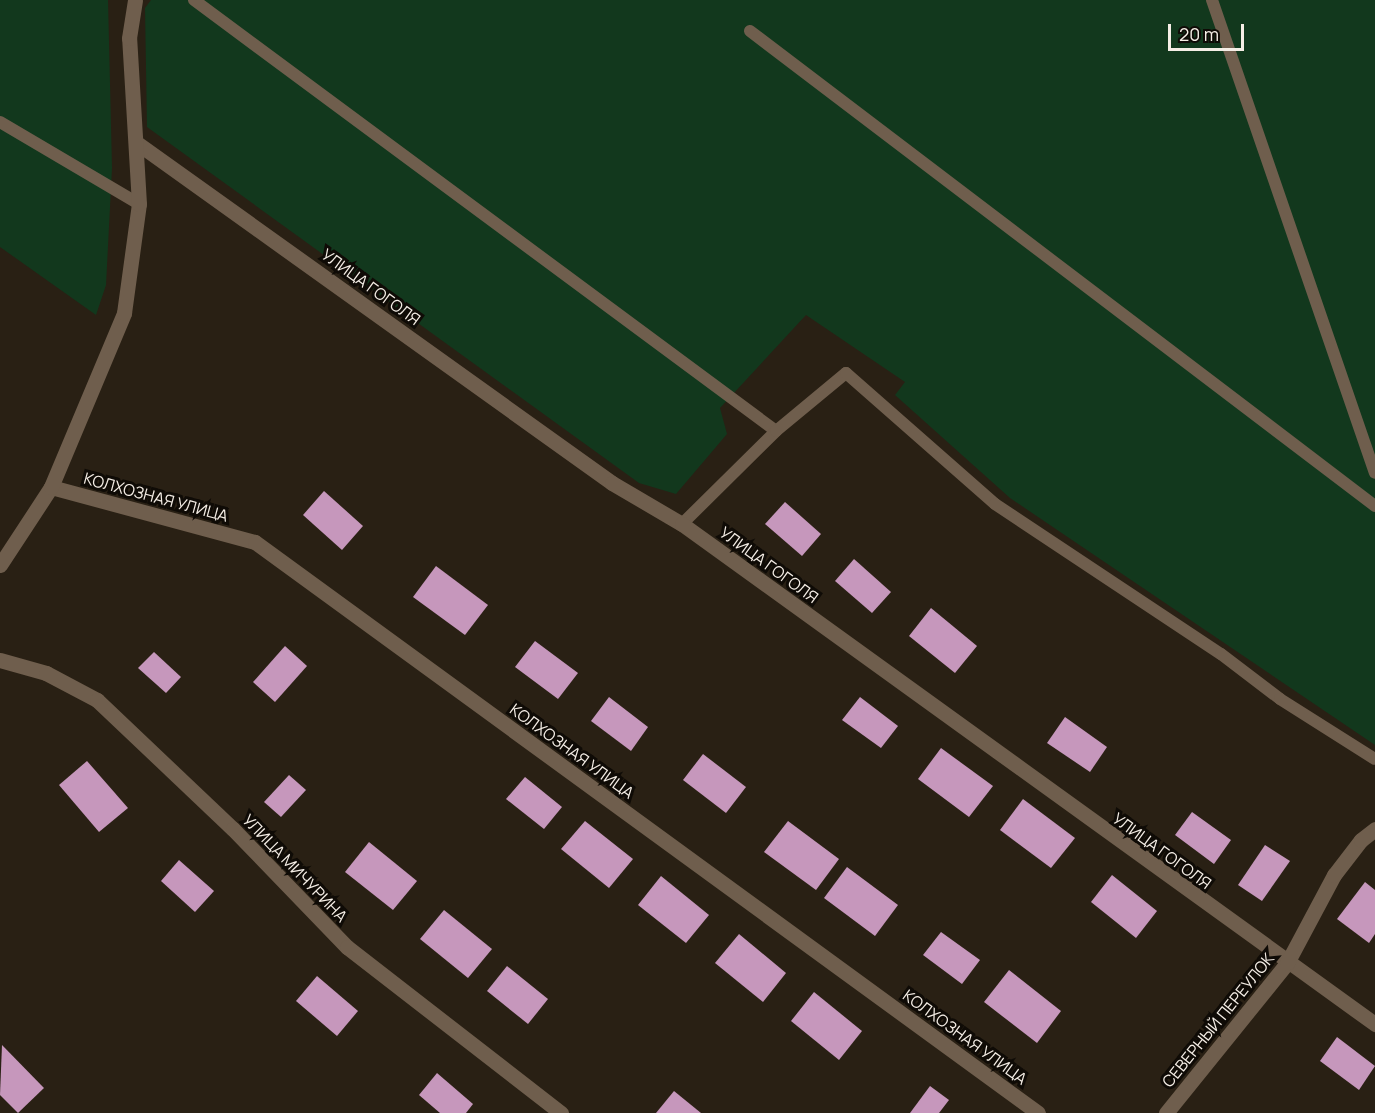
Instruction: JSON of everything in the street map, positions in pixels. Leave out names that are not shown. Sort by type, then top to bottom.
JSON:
[{"type":"street","points":[[0,565],[51,487],[124,313],[139,204],[129,38],[135,0]]},
{"type":"street","name":"УЛИЦА ГОГОЛЯ","points":[[137,143],[612,483],[682,524],[1287,963],[1375,1024]]},
{"type":"street","name":"КОЛХОЗНАЯ УЛИЦА","points":[[51,487],[255,542],[1038,1113]]},
{"type":"street","name":"УЛИЦА МИЧУРИНА","points":[[0,660],[46,673],[97,700],[233,829],[347,947],[561,1113]]},
{"type":"street","name":"СЕВЕРНЫЙ ПЕРЕУЛОК","points":[[1166,1113],[1287,963],[1334,875],[1361,840],[1375,829]]},
{"type":"lane","points":[[194,0],[776,431]]},
{"type":"lane","points":[[1212,0],[1375,473]]},
{"type":"lane","points":[[750,31],[1375,506]]},
{"type":"lane","points":[[0,122],[139,204]]},
{"type":"lane","points":[[682,524],[776,431],[846,373],[994,504],[1221,654],[1280,699],[1375,759]]},
{"type":"green space","points":[[0,0],[108,0],[112,168],[106,285],[96,315],[0,247]]},
{"type":"green space","points":[[151,0],[1375,0],[1375,745],[1010,498],[895,395],[905,382],[806,315],[720,408],[727,434],[676,494],[639,483],[147,127],[145,8]]},
{"type":"building","points":[[324,491],[363,526],[342,550],[303,515]]},
{"type":"building","points":[[785,502],[821,534],[802,556],[765,524]]},
{"type":"building","points":[[854,559],[891,592],[872,613],[835,581]]},
{"type":"building","points":[[436,566],[488,605],[465,635],[413,597]]},
{"type":"building","points":[[931,608],[977,646],[955,673],[909,636]]},
{"type":"building","points":[[535,641],[578,673],[558,699],[515,667]]},
{"type":"building","points":[[285,646],[307,666],[275,702],[253,682]]},
{"type":"building","points":[[154,652],[181,677],[166,693],[138,668]]},
{"type":"building","points":[[609,697],[648,727],[631,751],[591,721]]},
{"type":"building","points":[[860,697],[898,726],[881,748],[842,720]]},
{"type":"building","points":[[1065,717],[1107,747],[1090,772],[1047,743]]},
{"type":"building","points":[[941,748],[993,786],[969,817],[918,779]]},
{"type":"building","points":[[703,754],[746,787],[726,813],[683,780]]},
{"type":"building","points":[[87,761],[128,808],[99,832],[59,785]]},
{"type":"building","points":[[289,775],[306,790],[281,817],[264,802]]},
{"type":"building","points":[[525,777],[562,807],[544,829],[506,799]]},
{"type":"building","points":[[1023,799],[1075,838],[1051,868],[1000,830]]},
{"type":"building","points":[[1192,812],[1231,840],[1214,864],[1175,835]]},
{"type":"building","points":[[585,821],[633,859],[609,888],[561,849]]},
{"type":"building","points":[[788,821],[839,859],[816,890],[764,852]]},
{"type":"building","points":[[369,842],[417,881],[393,910],[345,872]]},
{"type":"building","points":[[1265,845],[1290,861],[1262,901],[1238,885]]},
{"type":"building","points":[[179,860],[214,891],[195,912],[161,881]]},
{"type":"building","points":[[847,867],[898,905],[875,936],[824,898]]},
{"type":"building","points":[[1112,875],[1157,911],[1136,938],[1091,902]]},
{"type":"building","points":[[661,876],[709,915],[686,943],[638,905]]},
{"type":"building","points":[[1365,882],[1375,890],[1375,934],[1369,943],[1337,919]]},
{"type":"building","points":[[444,910],[492,949],[468,978],[420,939]]},
{"type":"building","points":[[941,932],[980,960],[962,984],[923,955]]},
{"type":"building","points":[[739,934],[786,973],[763,1002],[715,963]]},
{"type":"building","points":[[507,966],[548,999],[528,1024],[487,991]]},
{"type":"building","points":[[1009,970],[1061,1011],[1037,1043],[984,1002]]},
{"type":"building","points":[[317,976],[358,1011],[337,1036],[296,1001]]},
{"type":"building","points":[[814,992],[862,1031],[839,1060],[791,1021]]},
{"type":"building","points":[[1337,1037],[1375,1066],[1359,1090],[1320,1061]]},
{"type":"building","points":[[2,1045],[44,1088],[18,1113],[0,1095]]},
{"type":"building","points":[[437,1073],[473,1104],[466,1113],[440,1113],[419,1095]]},
{"type":"building","points":[[930,1086],[949,1100],[939,1113],[910,1113]]},
{"type":"building","points":[[674,1091],[701,1113],[656,1113]]}]
